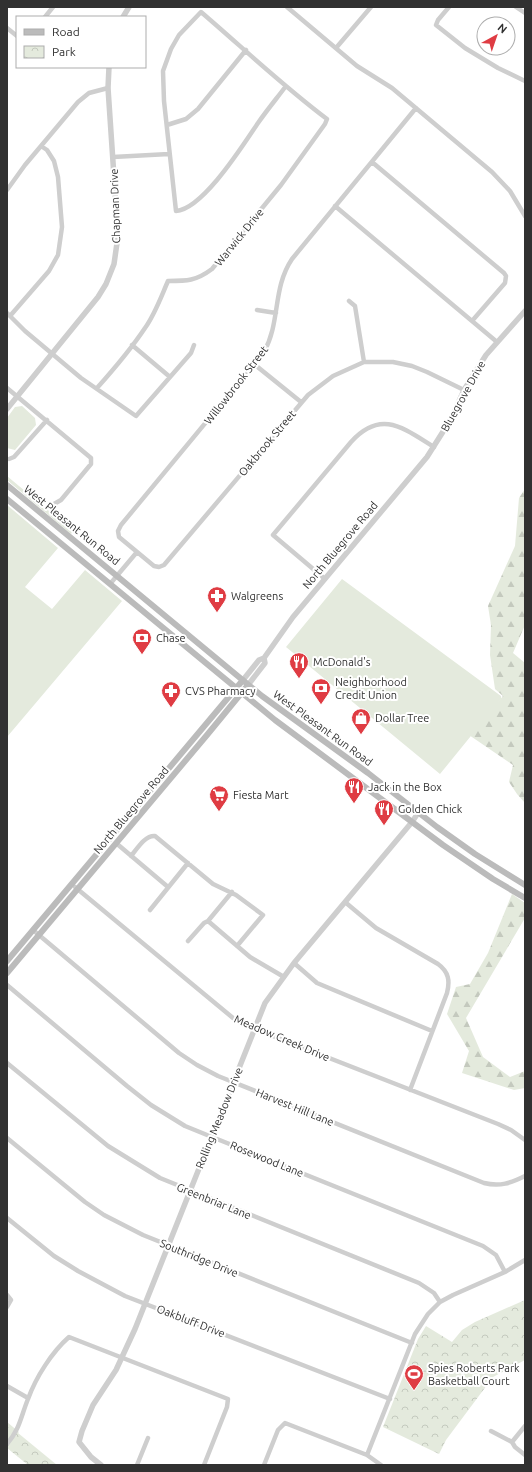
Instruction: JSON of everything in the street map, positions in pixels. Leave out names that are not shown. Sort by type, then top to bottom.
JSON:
[{"type":"main road","name":"West Pleasant Run Road","points":[[7,485],[118,575],[248,685],[385,786],[418,813],[475,854],[525,885]]},
{"type":"main road","name":"West Pleasant Run Road","points":[[7,499],[242,693],[307,744],[462,859],[525,898]]},
{"type":"main road","points":[[65,547],[72,538]]},
{"type":"main road","points":[[176,639],[183,630]]},
{"type":"main road","name":"North Bluegrove Road","points":[[7,960],[243,680]]},
{"type":"main road","name":"North Bluegrove Road","points":[[7,973],[248,685]]},
{"type":"main road","points":[[307,744],[315,734]]},
{"type":"main road","points":[[195,738],[201,743]]},
{"type":"main road","points":[[181,754],[188,758]]},
{"type":"street","points":[[46,16],[54,7]]},
{"type":"street","points":[[124,16],[129,7]]},
{"type":"street","points":[[287,7],[357,66],[392,88],[504,183],[525,216]]},
{"type":"street","points":[[336,48],[371,7]]},
{"type":"street","points":[[449,7],[438,20],[436,25],[465,48],[525,82]]},
{"type":"street","points":[[516,7],[525,13]]},
{"type":"street","points":[[201,12],[246,50],[286,86],[258,122],[242,148],[208,190],[191,204],[176,211],[169,154],[163,71],[171,49],[179,35],[201,12]]},
{"type":"street","points":[[7,28],[16,35]]},
{"type":"street","points":[[167,125],[186,118],[198,110],[246,50]]},
{"type":"street","name":"Chapman Drive","points":[[8,408],[98,297],[106,284],[114,264],[118,236],[108,88],[109,68]]},
{"type":"street","name":"Warwick Drive","points":[[97,388],[132,345],[151,318],[168,281],[193,280],[212,269],[293,170],[325,124],[327,119],[286,86]]},
{"type":"street","points":[[7,190],[25,165],[81,98],[94,91],[108,88]]},
{"type":"street","name":"Willowbrook Street","points":[[137,552],[119,536],[118,531],[121,525],[264,352],[269,344],[280,285],[286,268],[292,258],[416,108]]},
{"type":"street","points":[[41,146],[52,157],[56,166],[62,227],[58,255],[49,271],[9,315],[25,331],[81,378],[136,416],[191,353],[194,346]]},
{"type":"street","points":[[113,157],[169,154]]},
{"type":"street","points":[[372,162],[506,276],[505,283],[472,321]]},
{"type":"street","points":[[335,206],[497,342]]},
{"type":"street","points":[[350,301],[355,306],[364,362]]},
{"type":"street","points":[[257,310],[276,313]]},
{"type":"street","name":"Bluegrove Drive","points":[[434,447],[451,418],[464,390],[486,355],[525,311]]},
{"type":"street","points":[[132,345],[170,377]]},
{"type":"street","name":"Oakbrook Street","points":[[137,552],[157,567],[168,562],[301,402],[314,388],[326,380],[364,362],[383,362],[412,366],[464,390]]},
{"type":"street","points":[[254,364],[301,402]]},
{"type":"street","points":[[7,388],[91,458],[91,464],[61,500],[54,504]]},
{"type":"street","points":[[8,459],[14,457],[47,420]]},
{"type":"street","points":[[325,579],[273,535],[351,442],[367,428],[380,424],[399,426],[434,447]]},
{"type":"street","name":"North Bluegrove Road","points":[[243,680],[259,660],[264,658],[293,617],[434,447]]},
{"type":"street","points":[[110,584],[137,552]]},
{"type":"street","name":"North Bluegrove Road","points":[[248,685],[265,664],[264,658]]},
{"type":"street","name":"Rolling Meadow Drive","points":[[101,1465],[79,1442],[82,1431],[93,1405],[122,1358],[265,1003],[294,963],[418,813]]},
{"type":"street","points":[[132,856],[147,838],[152,835],[158,838],[213,884],[232,892],[263,915],[237,946]]},
{"type":"street","points":[[116,843],[168,887]]},
{"type":"street","points":[[150,910],[188,863]]},
{"type":"street","name":"Meadow Creek Drive","points":[[72,884],[217,1006],[242,1024],[256,1028],[498,1124],[524,1137]]},
{"type":"street","points":[[188,942],[232,892]]},
{"type":"street","points":[[345,902],[376,928],[444,969],[447,974],[449,984],[447,993],[410,1090]]},
{"type":"street","points":[[208,921],[250,957],[284,977]]},
{"type":"street","name":"Harvest Hill Lane","points":[[33,930],[179,1053],[207,1071],[484,1183],[503,1185],[525,1176]]},
{"type":"street","points":[[294,963],[317,983],[432,1031]]},
{"type":"street","name":"Rosewood Lane","points":[[7,985],[151,1105],[185,1126],[483,1246],[496,1255],[505,1272]]},
{"type":"street","name":"Greenbriar Lane","points":[[7,1062],[108,1146],[160,1178],[419,1283],[434,1293],[440,1302]]},
{"type":"street","name":"Southridge Drive","points":[[7,1138],[68,1190],[96,1210],[143,1235],[412,1343]]},
{"type":"street","name":"Oakbluff Drive","points":[[7,1218],[54,1256],[119,1293],[390,1399]]},
{"type":"street","points":[[367,1455],[412,1343],[424,1319],[440,1302],[505,1272],[525,1260]]},
{"type":"street","points":[[7,1295],[11,1300],[7,1307]]},
{"type":"street","points":[[7,1444],[21,1422],[28,1398],[44,1367],[60,1344],[69,1336],[228,1399],[227,1408],[204,1465]]},
{"type":"street","points":[[7,1386],[28,1398]]},
{"type":"street","points":[[264,1465],[278,1430],[285,1424],[367,1455],[381,1465]]},
{"type":"street","points":[[512,1442],[525,1426]]},
{"type":"street","points":[[492,1431],[512,1442],[515,1447],[525,1455]]},
{"type":"street","points":[[137,1465],[148,1438]]},
{"type":"green space","points":[[22,406],[35,418],[36,425],[15,450],[7,448],[7,418],[15,407]]},
{"type":"green space","points":[[7,476],[73,531],[71,534],[7,480]]},
{"type":"green space","points":[[525,489],[525,625],[513,653],[525,663],[525,803],[509,782],[513,765],[469,735],[503,696],[495,689],[490,655],[491,625],[488,606],[515,546],[519,498]]},
{"type":"green space","points":[[7,505],[58,548],[25,587],[52,609],[85,570],[122,601],[7,737]]},
{"type":"green space","points":[[342,579],[501,696],[501,699],[440,774],[286,647]]},
{"type":"green space","points":[[512,894],[525,903],[525,918],[466,1018],[483,1057],[510,1077],[525,1071],[525,1088],[514,1090],[462,1073],[469,1051],[447,1014],[456,987],[470,984],[488,953]]},
{"type":"green space","points":[[525,1300],[525,1360],[493,1377],[446,1440],[439,1454],[383,1427],[418,1339],[426,1326],[452,1342],[462,1330],[475,1322]]},
{"type":"green space","points":[[7,1422],[57,1465],[28,1465],[7,1448]]},
{"type":"place","name":"Walgreens","points":[[217,613]]},
{"type":"place","name":"Chase","points":[[142,655]]},
{"type":"place","name":"McDonald's","points":[[299,679]]},
{"type":"place","name":"Neighborhood Credit Union","points":[[321,705]]},
{"type":"place","name":"CVS Pharmacy","points":[[171,708]]},
{"type":"place","name":"Dollar Tree","points":[[361,735]]},
{"type":"place","name":"Jack in the Box","points":[[354,804]]},
{"type":"place","name":"Fiesta Mart","points":[[219,812]]},
{"type":"place","name":"Golden Chick","points":[[384,826]]},
{"type":"place","name":"Spies Roberts Park Basketball Court","points":[[414,1391]]}]
